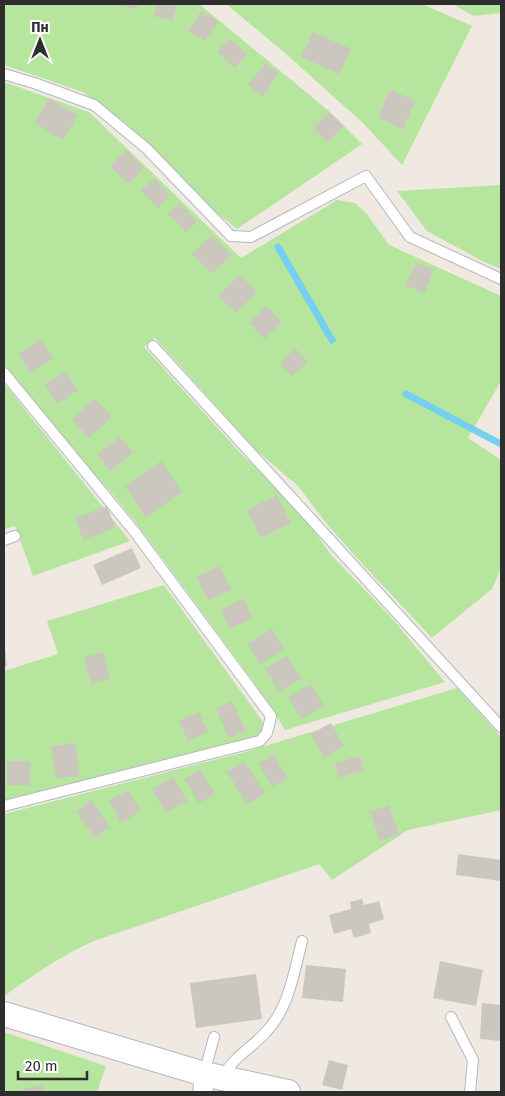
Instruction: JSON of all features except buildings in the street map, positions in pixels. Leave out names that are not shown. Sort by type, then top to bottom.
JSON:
[{"type":"street","points":[[4,1014],[209,1081],[288,1092]]},
{"type":"lane","points":[[4,74],[34,82],[94,105],[146,148],[231,236],[251,237],[366,176],[410,237],[501,279]]},
{"type":"lane","points":[[153,346],[501,727]]},
{"type":"lane","points":[[4,373],[134,531],[271,716],[266,733],[260,741],[4,806]]},
{"type":"lane","points":[[4,540],[15,536]]},
{"type":"lane","points":[[209,1081],[266,1032],[286,1002],[302,941]]},
{"type":"lane","points":[[451,1017],[473,1060],[470,1092]]},
{"type":"lane","points":[[209,1081],[214,1037]]},
{"type":"green space","points":[[4,4],[199,4],[330,112],[362,144],[237,229],[216,212],[131,129],[83,92],[4,65]]},
{"type":"green space","points":[[226,4],[422,4],[472,26],[402,165],[363,123],[286,54]]},
{"type":"green space","points":[[452,4],[501,4],[501,13],[474,16]]},
{"type":"green space","points":[[4,82],[89,112],[241,258],[337,200],[355,203],[366,213],[389,245],[501,296],[501,381],[468,438],[501,460],[501,568],[492,589],[432,638],[356,557],[327,524],[298,486],[256,450],[155,338],[144,347],[243,456],[276,486],[306,520],[332,556],[390,616],[445,682],[285,730],[269,703],[137,524],[110,491],[81,461],[4,364]]},
{"type":"green space","points":[[501,185],[501,269],[484,262],[427,231],[397,191]]},
{"type":"green space","points":[[4,383],[130,541],[33,576],[15,526],[4,529]]},
{"type":"green space","points":[[164,585],[263,722],[264,731],[255,737],[4,800],[4,671],[58,654],[47,621]]},
{"type":"green space","points":[[457,688],[501,737],[501,810],[408,830],[332,880],[319,864],[94,941],[59,959],[4,996],[4,814],[245,752]]},
{"type":"green space","points":[[4,1032],[106,1066],[97,1092],[4,1092]]},
{"type":"waterway","points":[[278,247],[332,340]]},
{"type":"waterway","points":[[406,394],[501,444]]}]
